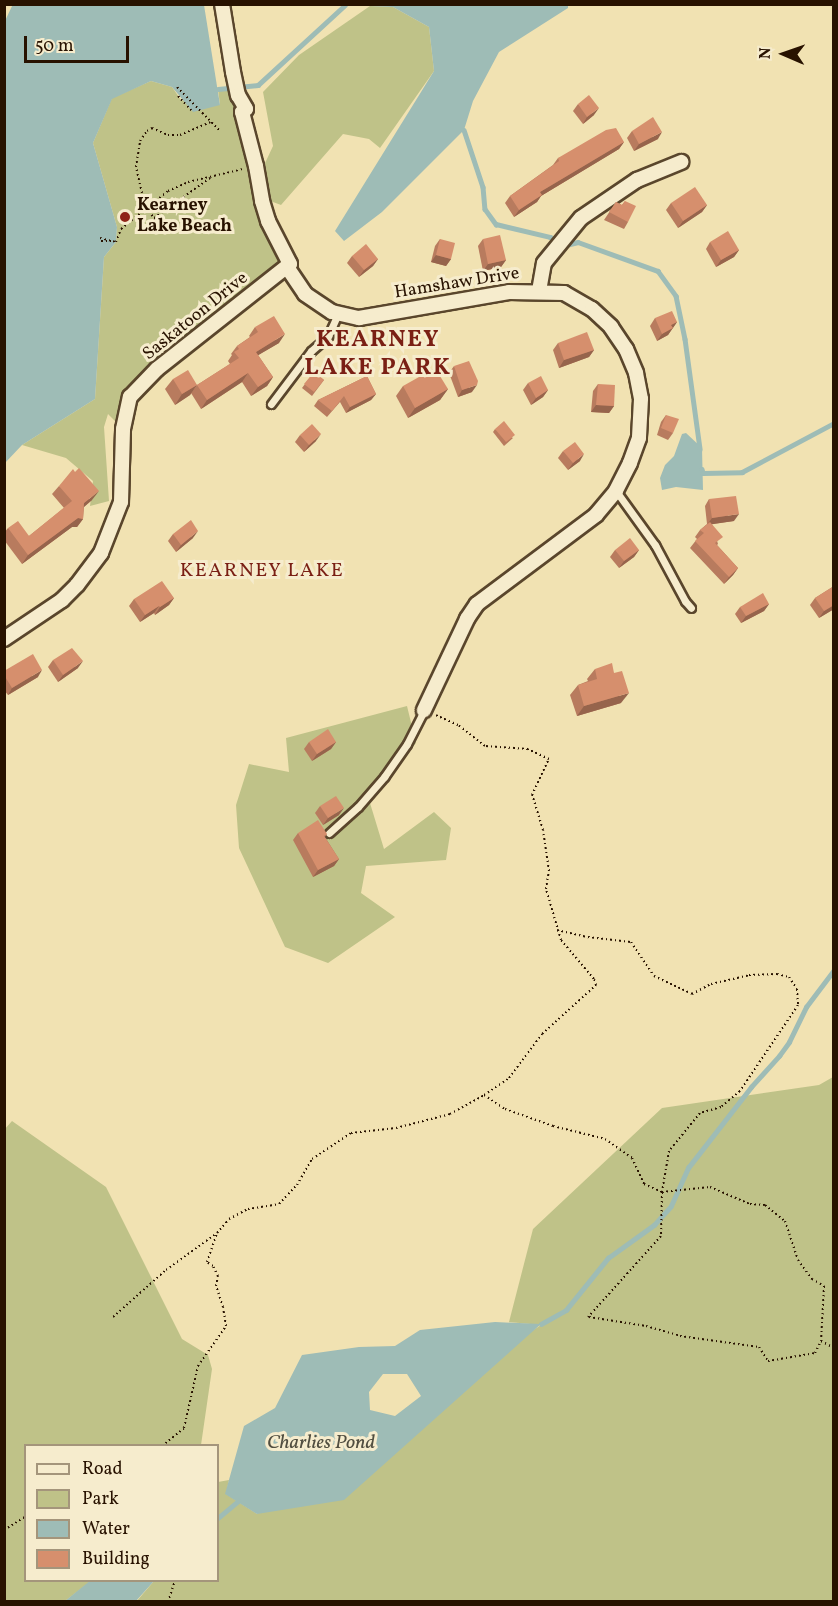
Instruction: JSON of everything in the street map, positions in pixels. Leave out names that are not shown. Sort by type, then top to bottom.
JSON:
[{"type":"street","name":"Hamshaw Drive","points":[[222,4],[238,95],[246,109],[242,112],[268,221],[290,264],[287,267],[305,294],[317,304],[338,314],[367,318],[509,292],[564,293],[592,309],[611,327],[632,361],[641,399],[639,438],[616,491],[596,515],[477,604],[467,619],[424,710]]},
{"type":"street","points":[[539,291],[544,263],[558,243],[581,218],[637,180],[681,162]]},
{"type":"street","name":"Saskatoon Drive","points":[[4,639],[62,600],[78,585],[101,553],[121,502],[123,429],[130,397],[157,369],[290,264]]},
{"type":"lane","points":[[271,404],[311,351],[328,336],[338,314]]},
{"type":"lane","points":[[616,491],[656,545],[685,601],[691,608]]},
{"type":"lane","name":"Hamshaw Drive","points":[[329,833],[358,807],[384,777],[407,744],[424,710]]},
{"type":"path","points":[[177,87],[221,132]]},
{"type":"path","points":[[178,96],[193,112]]},
{"type":"path","points":[[142,193],[136,167],[140,141],[147,130],[152,128],[168,135],[180,135],[210,122]]},
{"type":"path","points":[[101,239],[116,242],[121,229],[168,191],[188,182],[256,166]]},
{"type":"path","points":[[154,218],[213,175]]},
{"type":"path","points":[[147,207],[162,232]]},
{"type":"path","points":[[113,1317],[165,1270],[217,1233],[229,1219],[248,1209],[279,1204],[297,1185],[312,1159],[351,1132],[396,1128],[450,1114],[509,1078],[542,1034],[596,985],[594,979],[561,940],[557,930],[557,920],[546,889],[549,871],[543,830],[532,795],[549,759],[528,749],[485,746],[458,725],[424,710]]},
{"type":"path","points":[[484,1095],[505,1109],[553,1126],[605,1139],[632,1158],[644,1185],[662,1192],[710,1187],[750,1204],[765,1205],[785,1221],[798,1260],[812,1279],[824,1286],[821,1341],[815,1353],[768,1361],[759,1347],[680,1336],[646,1326],[588,1317],[661,1236],[662,1192],[669,1152],[674,1144],[700,1113],[721,1107],[740,1091],[798,1005],[797,989],[789,977],[777,974],[749,975],[711,984],[692,994],[654,976],[631,942],[588,938],[557,930]]},
{"type":"path","points":[[164,1444],[184,1428],[198,1366],[226,1326],[216,1286],[218,1276],[213,1266],[207,1262],[217,1233]]},
{"type":"path","points":[[821,1341],[834,1348]]},
{"type":"path","points":[[4,1530],[24,1517]]},
{"type":"path","points":[[168,1602],[175,1582]]},
{"type":"green space","points":[[370,6],[393,7],[429,27],[434,71],[380,148],[369,139],[343,134],[281,205],[265,199],[260,174],[273,146],[263,92],[299,55]]},
{"type":"green space","points":[[151,81],[172,87],[181,100],[220,105],[218,89],[239,87],[260,185],[290,264],[144,385],[127,413],[123,429],[108,414],[104,427],[109,501],[90,506],[93,481],[66,458],[22,445],[95,399],[104,257],[116,242],[117,227],[93,143],[112,98]]},
{"type":"green space","points":[[407,706],[416,743],[370,803],[384,849],[434,812],[451,828],[446,860],[366,866],[361,893],[395,917],[328,963],[285,947],[239,848],[236,805],[249,764],[289,772],[286,738]]},
{"type":"green space","points":[[833,1077],[833,1601],[136,1602],[153,1582],[219,1582],[219,1482],[229,1480],[226,1494],[257,1514],[541,1325],[509,1322],[533,1229],[662,1108],[819,1085]]},
{"type":"green space","points":[[12,1121],[106,1187],[182,1339],[208,1355],[212,1369],[201,1444],[24,1444],[24,1582],[90,1582],[65,1601],[5,1602],[4,1130]]},
{"type":"water","points":[[13,4],[204,5],[220,105],[193,112],[172,87],[151,81],[112,99],[93,143],[117,227],[116,242],[104,257],[95,399],[22,445],[5,463],[4,23]]},
{"type":"water","points":[[568,4],[568,8],[499,52],[473,101],[464,130],[382,212],[344,241],[335,231],[434,71],[429,27],[393,7],[345,5]]},
{"type":"water","points":[[686,433],[702,448],[703,490],[676,487],[662,490],[660,478],[665,465],[674,456],[682,434]]},
{"type":"water","name":"Charlies Pond","points":[[495,1322],[541,1324],[344,1500],[257,1514],[225,1494],[244,1426],[275,1408],[302,1355],[359,1347],[395,1346],[420,1330]],"holes":[[[383,1374],[407,1374],[421,1396],[395,1416],[370,1410],[369,1392]]]},
{"type":"water","points":[[89,1582],[153,1582],[136,1601],[65,1601]]},
{"type":"building","points":[[589,95],[599,108],[587,117],[578,104]]},
{"type":"building","points":[[653,117],[662,132],[639,144],[632,131]]},
{"type":"building","points":[[616,128],[624,142],[540,192],[542,195],[519,210],[510,196],[559,161],[558,158],[606,130]]},
{"type":"building","points":[[695,187],[707,205],[683,221],[671,203]]},
{"type":"building","points":[[625,201],[636,206],[628,222],[609,212],[616,202],[622,205]]},
{"type":"building","points":[[728,231],[739,250],[721,260],[710,242]]},
{"type":"building","points":[[500,235],[506,260],[488,264],[483,239]]},
{"type":"building","points":[[440,239],[455,243],[451,259],[436,255]]},
{"type":"building","points":[[366,244],[378,259],[364,270],[352,256]]},
{"type":"building","points":[[672,311],[677,322],[671,325],[673,328],[662,334],[655,318]]},
{"type":"building","points":[[274,316],[285,334],[256,352],[273,377],[258,387],[248,373],[207,400],[197,385],[239,358],[234,352],[239,349],[237,346],[258,332],[255,327]]},
{"type":"building","points":[[587,332],[594,350],[564,360],[558,343]]},
{"type":"building","points":[[469,361],[478,381],[477,385],[462,390],[454,366]]},
{"type":"building","points":[[435,368],[448,389],[415,408],[403,386]]},
{"type":"building","points":[[188,370],[197,385],[182,394],[173,379]]},
{"type":"building","points":[[314,372],[324,380],[314,392],[304,384]]},
{"type":"building","points":[[367,376],[376,394],[350,407],[344,396],[332,411],[318,400]]},
{"type":"building","points":[[541,376],[548,390],[536,398],[528,383]]},
{"type":"building","points":[[598,384],[615,385],[614,406],[596,405]]},
{"type":"building","points":[[666,415],[679,419],[673,433],[661,428]]},
{"type":"building","points":[[504,421],[515,435],[506,442],[495,429]]},
{"type":"building","points":[[312,424],[321,434],[309,445],[300,435]]},
{"type":"building","points":[[575,442],[584,454],[573,463],[563,451]]},
{"type":"building","points":[[79,468],[99,491],[84,503],[83,519],[78,518],[28,555],[8,528],[18,521],[29,536],[72,501],[59,486],[73,469],[75,472]]},
{"type":"building","points":[[736,496],[739,514],[712,518],[709,499]]},
{"type":"building","points":[[191,520],[198,531],[181,545],[173,534]]},
{"type":"building","points":[[710,522],[723,537],[715,543],[738,568],[729,577],[695,541],[704,533],[700,530]]},
{"type":"building","points":[[630,538],[639,550],[624,561],[615,550]]},
{"type":"building","points":[[162,581],[174,598],[145,615],[134,599]]},
{"type":"building","points":[[834,586],[834,605],[824,611],[815,598]]},
{"type":"building","points":[[763,593],[769,604],[746,616],[740,607]]},
{"type":"building","points":[[72,648],[83,661],[63,675],[53,660]]},
{"type":"building","points":[[33,654],[42,670],[12,688],[4,671]]},
{"type":"building","points":[[612,663],[614,673],[622,671],[629,693],[584,706],[578,685],[597,679],[595,669]]},
{"type":"building","points":[[328,729],[336,742],[317,754],[309,742]]},
{"type":"building","points":[[336,796],[344,808],[328,818],[320,806]]},
{"type":"building","points":[[318,820],[327,834],[324,836],[339,859],[318,870],[298,833]]},
{"type":"waterway","points":[[218,89],[258,85],[345,5]]},
{"type":"waterway","points":[[464,130],[483,187],[485,209],[496,224],[550,237],[566,245],[578,242],[658,271],[676,296],[685,339],[700,449]]},
{"type":"waterway","points":[[702,469],[703,473],[742,472],[834,423]]},
{"type":"waterway","points":[[541,1324],[566,1310],[608,1258],[654,1225],[671,1206],[688,1168],[751,1087],[779,1056],[789,1042],[806,1007],[834,970]]},
{"type":"waterway","points":[[219,1517],[238,1501]]},
{"type":"place","name":"Kearney Lake Beach","points":[[125,217]]},
{"type":"district","name":"KEARNEY LAKE PARK","points":[[378,355]]},
{"type":"district","name":"KEARNEY LAKE","points":[[262,571]]}]
